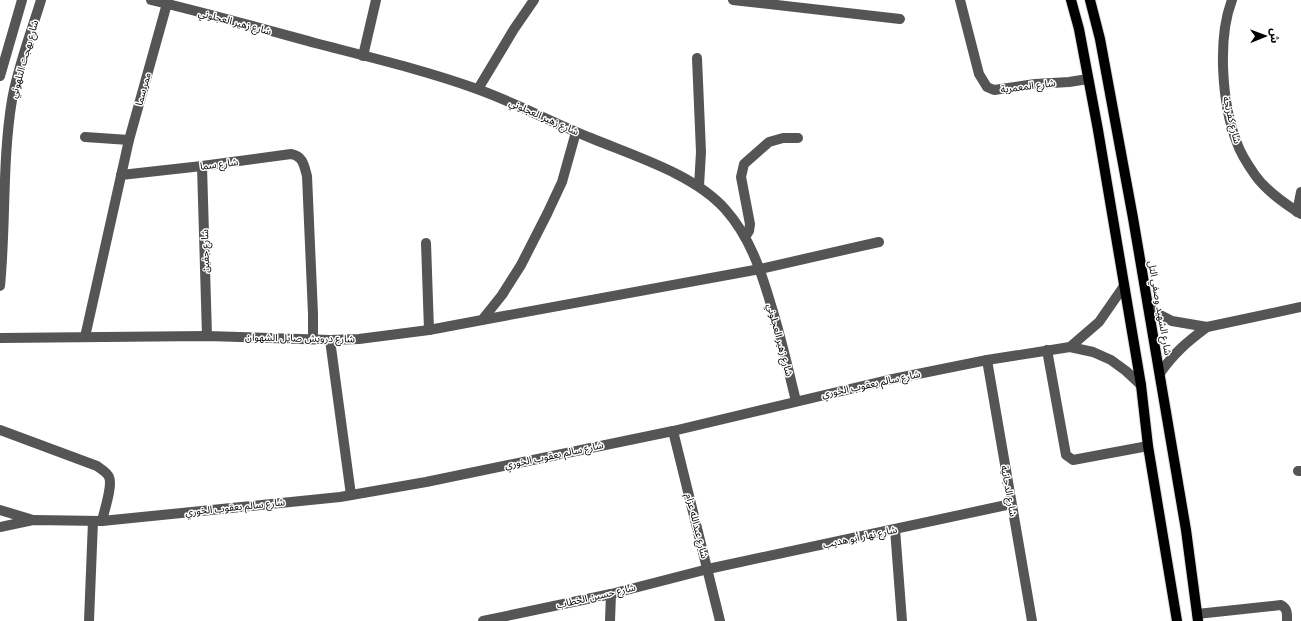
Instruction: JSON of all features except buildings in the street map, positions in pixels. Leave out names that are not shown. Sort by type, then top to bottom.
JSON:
[{"type":"main road","points":[[1071,0],[1079,29],[1124,286],[1141,385],[1148,446],[1178,621]]},
{"type":"main road","name":"شارع الشهيد وصفي التل","points":[[1090,0],[1100,39],[1160,373],[1186,530],[1197,618]]},
{"type":"street","name":"شارع بهجت التلهوني","points":[[0,76],[22,0]]},
{"type":"street","name":"شارع بهجت التلهوني","points":[[0,286],[12,100],[20,65],[41,0]]},
{"type":"street","name":"شارع زهير العجلوني","points":[[151,0],[167,2],[415,70],[478,89],[668,170],[699,186],[711,195],[725,209],[745,237],[760,269],[780,337],[796,401]]},
{"type":"street","points":[[363,56],[376,0]]},
{"type":"street","points":[[478,89],[514,29],[534,0]]},
{"type":"street","points":[[733,0],[797,4],[900,19]]},
{"type":"street","name":"شارع المعمرية","points":[[960,0],[979,74],[987,87],[990,89],[994,90],[1034,84],[1069,82],[1088,79]]},
{"type":"street","name":"شارع كفرنجة","points":[[1232,0],[1226,26],[1223,56],[1224,85],[1229,115],[1237,143],[1256,177],[1273,194],[1299,213]]},
{"type":"street","name":"ممر سما","points":[[121,175],[129,140],[167,2]]},
{"type":"street","points":[[697,58],[701,152],[699,186]]},
{"type":"street","points":[[482,320],[502,295],[521,264],[548,214],[562,182],[576,132]]},
{"type":"street","points":[[85,137],[129,140]]},
{"type":"street","points":[[745,237],[749,231],[750,224],[741,178],[744,164],[769,142],[783,138],[798,138]]},
{"type":"street","name":"شارع سما","points":[[121,175],[291,154],[301,158],[307,176],[314,314],[313,339]]},
{"type":"street","name":"شارع جفين","points":[[202,166],[207,336]]},
{"type":"street","points":[[85,337],[121,175]]},
{"type":"street","points":[[1299,213],[1301,192]]},
{"type":"street","name":"شارع درويش صايل الشهوان","points":[[0,338],[207,336],[330,340],[359,339],[428,330],[760,269],[879,242]]},
{"type":"street","points":[[426,243],[428,330]]},
{"type":"street","points":[[1070,347],[1099,322],[1124,286]]},
{"type":"street","points":[[1148,306],[1160,315],[1172,321],[1207,327],[1301,307]]},
{"type":"street","points":[[1160,373],[1176,352],[1207,327]]},
{"type":"street","points":[[330,340],[351,495]]},
{"type":"street","name":"شارع سالم يعقوب الخوري","points":[[0,527],[33,520],[97,521],[351,495],[426,482],[672,431],[888,380],[987,360],[1070,347],[1093,352],[1111,360],[1141,385]]},
{"type":"street","points":[[1047,350],[1066,455],[1068,458],[1073,460],[1148,446]]},
{"type":"street","name":"شارع الدجانية","points":[[987,360],[1032,621]]},
{"type":"street","points":[[0,430],[97,466],[109,476],[111,483],[97,521],[89,621]]},
{"type":"street","name":"شارع عبدالله عزام","points":[[672,431],[720,621]]},
{"type":"street","name":"شارع نهار أبو هديب","points":[[708,569],[1011,504]]},
{"type":"street","name":"شارع سالم يعقوب الخوري","points":[[0,510],[33,520]]},
{"type":"street","points":[[895,530],[902,621]]},
{"type":"street","name":"شارع حسين الخطاب","points":[[483,621],[611,594],[708,569]]},
{"type":"street","points":[[610,621],[611,594]]},
{"type":"street","points":[[1197,618],[1281,605],[1285,607],[1287,611],[1287,621]]}]
